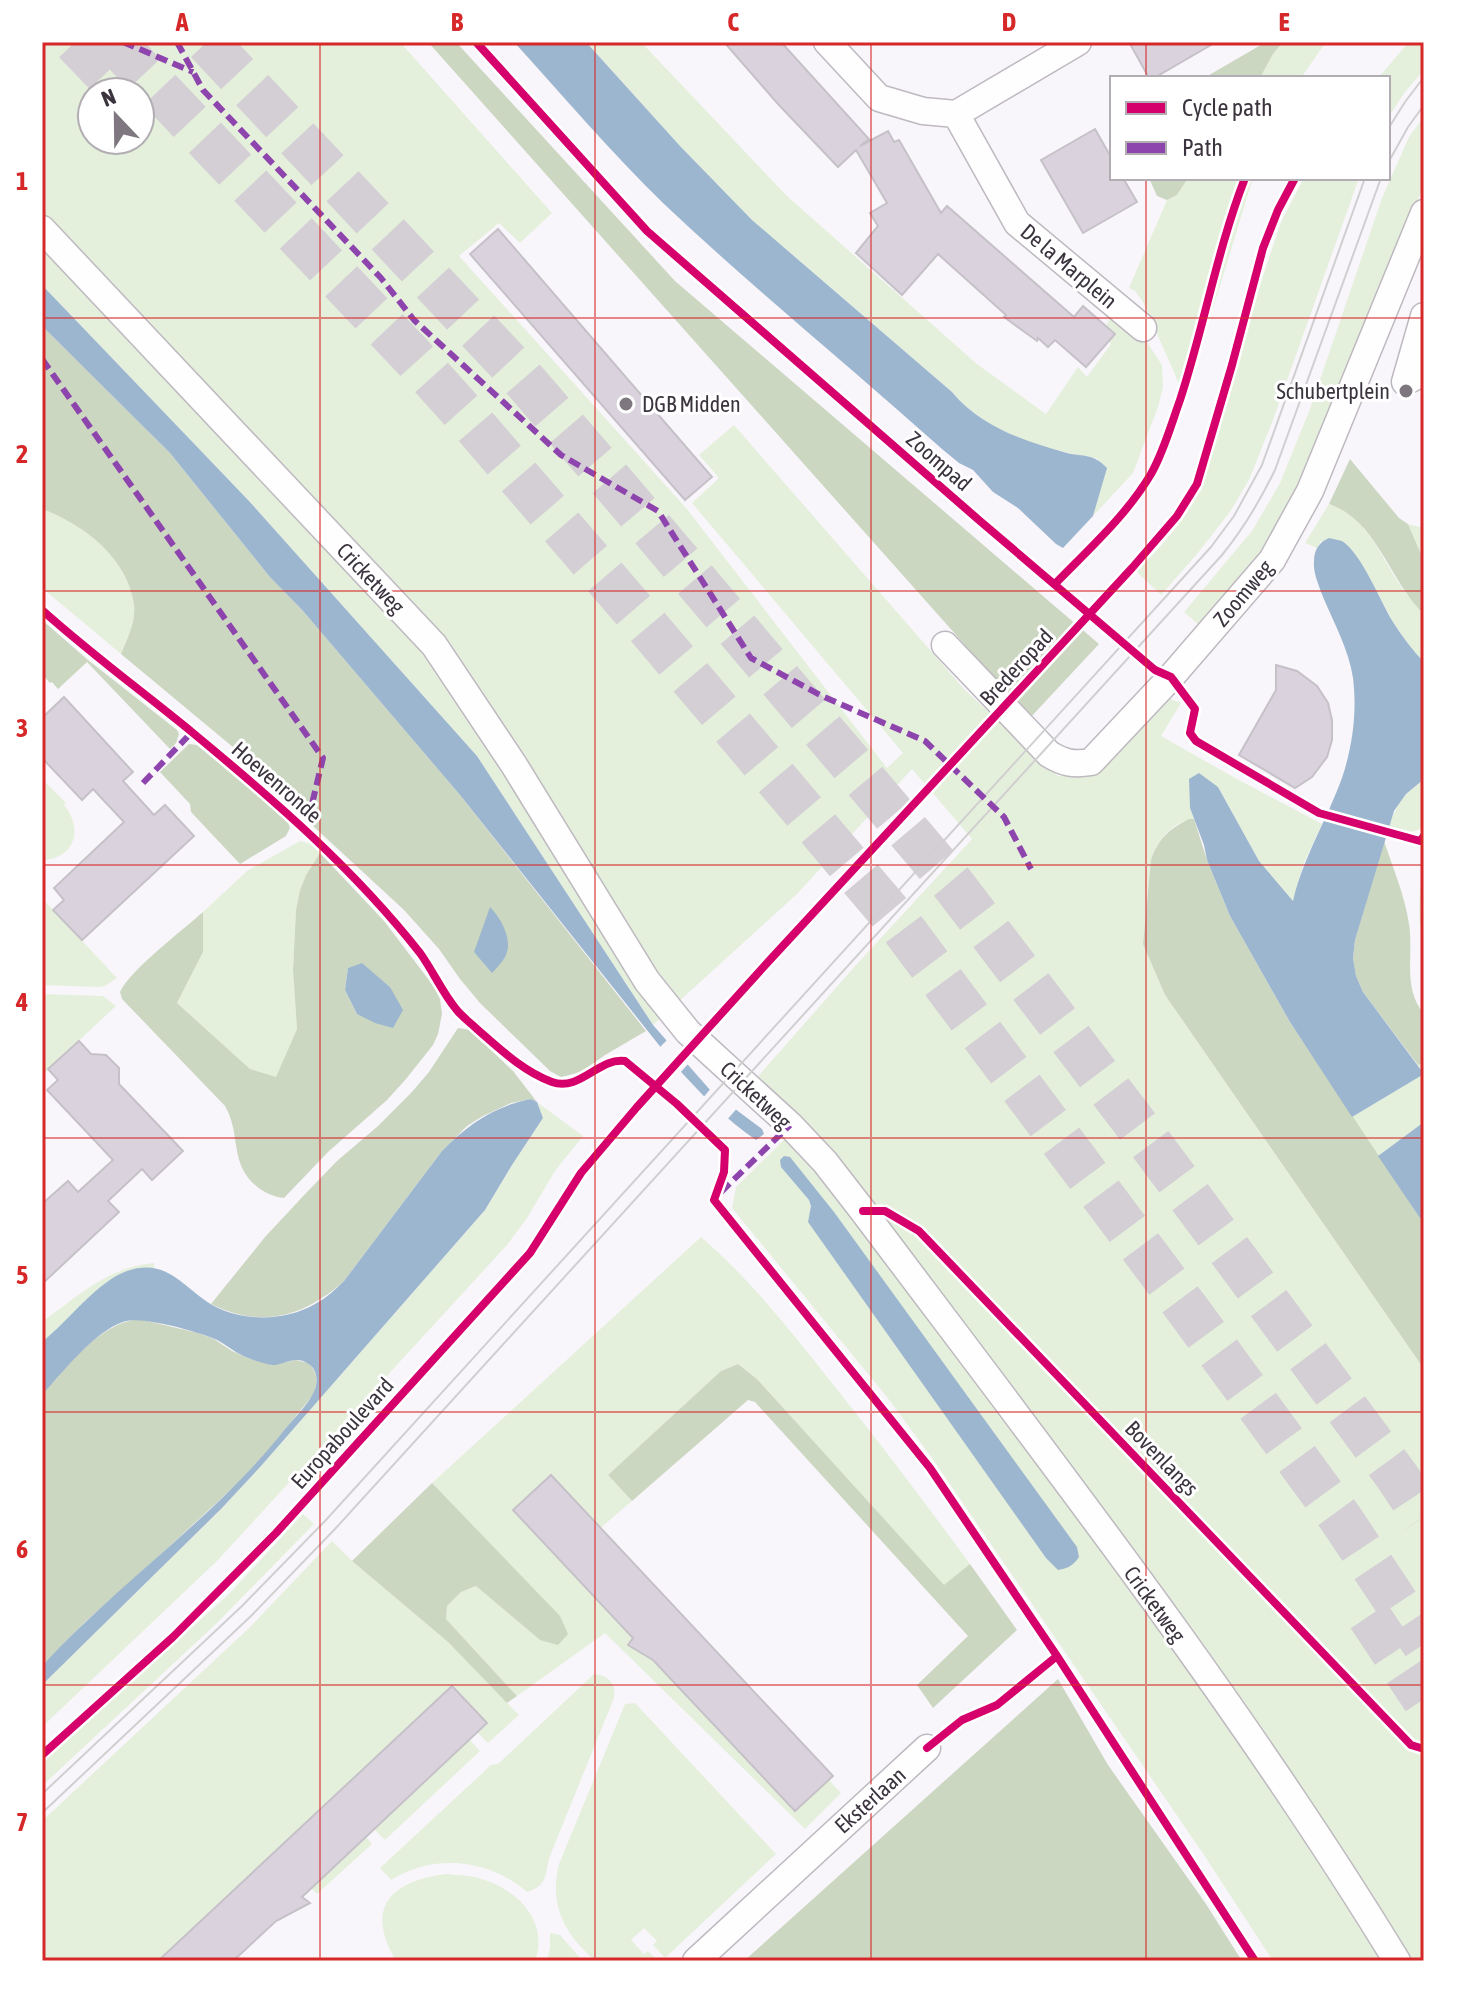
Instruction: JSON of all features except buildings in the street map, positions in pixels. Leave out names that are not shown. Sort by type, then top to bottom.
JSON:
[{"type":"street","points":[[827,42],[879,98],[923,111],[956,114],[1078,42]]},
{"type":"street","name":"De la Marplein","points":[[956,114],[1017,223],[1143,328]]},
{"type":"street","name":"Zoomweg","points":[[945,645],[1049,754],[1063,763],[1075,765],[1091,762],[1171,677],[1272,560],[1310,491],[1424,213]]},
{"type":"street","name":"Cricketweg","points":[[42,229],[434,645],[514,765],[647,981],[688,1032],[790,1125],[825,1162],[863,1211],[1199,1664],[1344,1875],[1397,1961]]},
{"type":"street","points":[[1424,316],[1405,382],[1424,372]]},
{"type":"street","name":"Eksterlaan","points":[[696,1961],[927,1748]]},
{"type":"green space","points":[[42,42],[400,42],[552,213],[520,243],[499,223],[459,256],[687,509],[887,768],[903,753],[692,503],[719,478],[699,455],[734,425],[964,689],[1058,776],[1087,774],[1167,698],[1181,703],[1161,736],[1322,824],[1303,865],[1293,902],[1259,861],[1218,787],[1190,808],[1194,819],[1173,828],[1154,852],[1143,944],[1165,995],[1424,1369],[1424,1961],[1273,1961],[932,1458],[887,1397],[732,1208],[736,1187],[802,1122],[753,1082],[972,839],[912,769],[797,894],[653,1025],[477,756],[249,501],[42,285]]},
{"type":"green space","points":[[428,42],[456,42],[675,281],[1099,644],[1030,718]]},
{"type":"green space","points":[[586,42],[641,42],[787,196],[977,364],[1046,414],[1078,367],[1087,377],[1111,344],[1102,333],[1117,305],[1126,310],[1162,365],[1163,387],[1133,473],[1093,516],[1098,459],[1019,438],[966,407],[752,220]]},
{"type":"green space","points":[[1266,42],[1283,42],[1261,76],[1207,76]]},
{"type":"green space","points":[[1283,42],[1326,42],[1302,76],[1261,76]]},
{"type":"green space","points":[[1409,42],[1424,42],[1424,70],[1390,115],[1390,76],[1380,76]]},
{"type":"green space","points":[[1424,116],[1424,185],[1294,496],[1266,548],[1199,625],[1184,612],[1252,531],[1280,483],[1310,409],[1382,198],[1409,137]]},
{"type":"green space","points":[[1150,180],[1187,180],[1177,195],[1167,200],[1157,196]]},
{"type":"green space","points":[[1187,180],[1252,180],[1188,390],[1180,386],[1143,302],[1129,288],[1167,200],[1177,195]]},
{"type":"green space","points":[[1303,180],[1358,180],[1249,480],[1230,512],[1161,595],[1137,572],[1181,521],[1200,488],[1281,222]]},
{"type":"green space","points":[[42,326],[170,453],[269,576],[303,611],[460,795],[646,1031],[581,1072],[561,1077],[550,1071],[480,1003],[439,949],[404,910],[234,748],[121,654],[134,618],[130,588],[123,572],[88,534],[42,509]]},
{"type":"green space","points":[[1350,459],[1399,518],[1408,524],[1424,561],[1424,614],[1360,524],[1346,512],[1329,504]]},
{"type":"green space","points":[[1329,504],[1342,510],[1363,528],[1402,588],[1421,610],[1425,623],[1424,662],[1393,622],[1368,575],[1321,541],[1317,548],[1305,543]]},
{"type":"green space","points":[[42,509],[88,534],[123,572],[130,588],[134,618],[121,654],[42,588]]},
{"type":"green space","points":[[1408,524],[1424,528],[1424,561]]},
{"type":"green space","points":[[42,620],[177,730],[176,743],[170,749],[87,662],[58,689],[50,683],[42,674]]},
{"type":"green space","points":[[189,744],[197,745],[287,820],[290,828],[286,836],[240,864],[191,812],[190,804],[160,772]]},
{"type":"green space","points":[[42,779],[66,803],[64,805],[70,814],[74,832],[73,840],[63,853],[44,860],[45,839],[42,831]]},
{"type":"green space","points":[[1424,779],[1424,825],[1412,832],[1388,828],[1402,800]]},
{"type":"green space","points":[[1189,819],[1194,819],[1230,916],[1290,1022],[1424,1224],[1424,1369],[1165,995],[1143,944],[1151,860],[1165,835]]},
{"type":"green space","points":[[300,841],[311,844],[320,853],[306,875],[296,910],[293,970],[297,1029],[276,1078],[250,1069],[177,1003],[203,952],[203,912],[247,871]]},
{"type":"green space","points":[[1384,841],[1407,914],[1413,993],[1424,1014],[1424,1063],[1418,1065],[1363,992],[1353,958],[1355,940]]},
{"type":"green space","points":[[320,853],[384,921],[435,988],[442,1014],[433,1045],[406,1079],[284,1198],[260,1189],[250,1180],[239,1160],[225,1106],[122,999],[120,992],[145,962],[203,912],[203,952],[177,1003],[250,1069],[276,1077],[297,1029],[293,970],[296,910],[306,875]],"holes":[[[362,964],[390,987],[357,1014],[345,990],[348,968]]]},
{"type":"green space","points":[[1424,864],[1424,949],[1419,907]]},
{"type":"green space","points":[[42,898],[117,978],[99,987],[42,985]]},
{"type":"green space","points":[[42,994],[103,996],[116,1006],[42,1075]]},
{"type":"green space","points":[[458,1028],[470,1030],[513,1071],[537,1102],[531,1099],[511,1103],[467,1126],[442,1151],[344,1281],[313,1303],[298,1311],[265,1317],[229,1312],[211,1304],[265,1237],[307,1192],[411,1093]]},
{"type":"green space","points":[[1424,1074],[1424,1122],[1378,1156],[1352,1117]]},
{"type":"green space","points":[[537,1102],[583,1136],[555,1171],[507,1245],[218,1560],[42,1727],[42,1685],[221,1509],[485,1210],[543,1118]]},
{"type":"green space","points":[[701,1237],[752,1286],[783,1322],[970,1564],[944,1586],[757,1379],[738,1364],[721,1371],[608,1475],[632,1501],[597,1531],[841,1793],[805,1829],[605,1633],[517,1696],[446,1619],[447,1606],[461,1592],[476,1586],[540,1640],[432,1483]]},
{"type":"green space","points":[[154,1263],[154,1269],[131,1270],[105,1284],[42,1342],[42,1322],[81,1293],[122,1270]]},
{"type":"green space","points":[[139,1319],[198,1333],[250,1359],[272,1365],[296,1360],[308,1363],[315,1374],[315,1390],[239,1482],[85,1622],[42,1666],[42,1395],[97,1337],[124,1322]]},
{"type":"green space","points":[[738,1364],[757,1379],[944,1585],[970,1564],[1017,1630],[933,1708],[917,1685],[968,1636],[755,1402],[748,1400],[632,1501],[608,1475],[721,1371]]},
{"type":"green space","points":[[432,1483],[560,1616],[568,1634],[558,1645],[540,1640],[476,1586],[461,1592],[447,1606],[446,1619],[517,1696],[507,1703],[448,1642],[352,1561]]},
{"type":"green space","points":[[303,1514],[314,1524],[217,1623],[42,1786],[42,1762],[228,1595]]},
{"type":"green space","points":[[332,1541],[448,1642],[519,1715],[488,1743],[477,1732],[452,1686],[158,1961],[42,1961],[42,1821],[249,1628]]},
{"type":"green space","points":[[594,1674],[610,1681],[614,1698],[542,1883],[527,1892],[496,1872],[443,1863],[408,1871],[391,1880],[380,1868]]},
{"type":"green space","points":[[1058,1679],[1108,1765],[1206,1904],[1242,1961],[744,1961]]},
{"type":"green space","points":[[635,1703],[776,1854],[665,1958],[653,1945],[657,1941],[644,1928],[631,1940],[644,1954],[648,1951],[658,1961],[606,1962],[589,1955],[566,1927],[556,1897],[557,1875],[625,1704]]},
{"type":"green space","points":[[469,1739],[480,1751],[385,1840],[374,1829]]},
{"type":"green space","points":[[366,1837],[372,1844],[317,1894],[311,1888]]},
{"type":"green space","points":[[446,1874],[470,1876],[492,1883],[516,1898],[526,1908],[538,1932],[535,1961],[396,1961],[383,1926],[383,1912],[388,1900],[410,1883]]},
{"type":"green space","points":[[551,1933],[560,1935],[583,1961],[547,1961]]},
{"type":"water","points":[[514,42],[586,42],[752,220],[976,415],[1019,438],[1102,463],[1107,468],[1093,516],[1063,548],[1056,544],[1018,508],[993,492],[973,470],[942,449],[697,235],[625,164]]},
{"type":"water","points":[[42,285],[249,501],[477,756],[653,1025],[711,1091],[762,1129],[764,1134],[756,1140],[745,1132],[712,1104],[674,1064],[460,795],[303,611],[269,576],[170,453],[42,326]]},
{"type":"water","points":[[1329,538],[1342,541],[1357,556],[1393,622],[1424,662],[1424,779],[1406,794],[1394,811],[1355,940],[1353,958],[1363,992],[1424,1074],[1352,1117],[1290,1022],[1230,916],[1190,808],[1189,779],[1199,773],[1218,787],[1259,861],[1293,901],[1303,869],[1343,775],[1353,727],[1355,703],[1351,668],[1314,570],[1316,550]]},
{"type":"water","points":[[490,907],[502,923],[508,944],[505,957],[492,973],[474,952]]},
{"type":"water","points":[[362,963],[390,987],[403,1010],[393,1028],[357,1014],[345,990],[348,968]]},
{"type":"water","points":[[531,1099],[537,1102],[543,1118],[485,1210],[221,1509],[42,1685],[42,1666],[258,1461],[310,1399],[316,1378],[313,1368],[303,1361],[266,1364],[197,1333],[170,1325],[131,1320],[112,1327],[90,1343],[42,1395],[42,1342],[105,1284],[127,1271],[141,1268],[165,1271],[214,1306],[238,1315],[265,1317],[304,1310],[344,1281],[452,1141],[494,1111]]},
{"type":"water","points":[[1424,1122],[1424,1224],[1378,1156]]},
{"type":"water","points":[[784,1156],[790,1157],[834,1212],[1077,1547],[1079,1557],[1072,1565],[1058,1570],[1046,1558],[808,1222],[809,1200],[781,1167],[780,1160]]},
{"type":"pier","points":[[669,1038],[690,1062],[678,1075],[657,1050]]},
{"type":"pier","points":[[712,1087],[739,1106],[726,1121],[702,1099]]},
{"type":"tunnel","points":[[75,42],[108,76]]},
{"type":"tunnel","points":[[114,42],[468,418],[901,926],[1341,1519],[1424,1644]]},
{"type":"tunnel","points":[[207,42],[518,373],[952,883],[1141,1131],[1424,1517]]},
{"type":"tunnel","points":[[1369,1616],[1424,1699]]},
{"type":"tram line","points":[[1390,126],[1424,77]]},
{"type":"tram line","points":[[1390,159],[1424,105]]},
{"type":"tram line","points":[[42,1794],[242,1606],[325,1521],[1211,547],[1234,516],[1262,465],[1364,180]]},
{"type":"tram line","points":[[42,1813],[251,1616],[335,1529],[1222,555],[1251,514],[1275,470],[1380,180]]},
{"type":"marked path","points":[[123,42],[193,72]]},
{"type":"marked path","points":[[177,42],[203,90],[381,278],[414,320],[561,455],[658,511],[751,658],[822,696],[925,741],[1004,817],[1031,869]]},
{"type":"marked path","points":[[42,359],[323,758],[306,829]]},
{"type":"marked path","points":[[143,783],[192,732]]},
{"type":"marked path","points":[[721,1192],[790,1125]]},
{"type":"cycle path","name":"Zoompad","points":[[476,42],[647,231],[1155,670],[1171,677],[1195,709],[1190,733],[1196,741],[1319,813],[1420,841],[1424,836]]},
{"type":"cycle path","points":[[1055,584],[1119,518],[1156,465],[1180,400],[1226,233],[1244,180]]},
{"type":"cycle path","name":"Brederopad","points":[[42,1755],[173,1637],[276,1533],[530,1253],[581,1173],[637,1107],[1177,516],[1197,484],[1263,248],[1294,180]]},
{"type":"cycle path","name":"Hoevenronde","points":[[42,610],[223,758],[341,864],[420,953],[458,1012],[513,1059],[531,1072],[562,1084],[581,1079],[607,1064],[625,1061],[677,1104],[725,1150],[724,1172],[714,1200],[930,1468],[1057,1656],[1255,1961]]},
{"type":"cycle path","name":"Bovenlangs","points":[[863,1211],[885,1211],[919,1231],[1411,1745],[1424,1749]]},
{"type":"cycle path","points":[[927,1748],[962,1720],[997,1705],[1057,1656]]},
{"type":"place","name":"Schubertplein","points":[[1406,391]]},
{"type":"place","name":"DGB Midden","points":[[626,404]]}]
